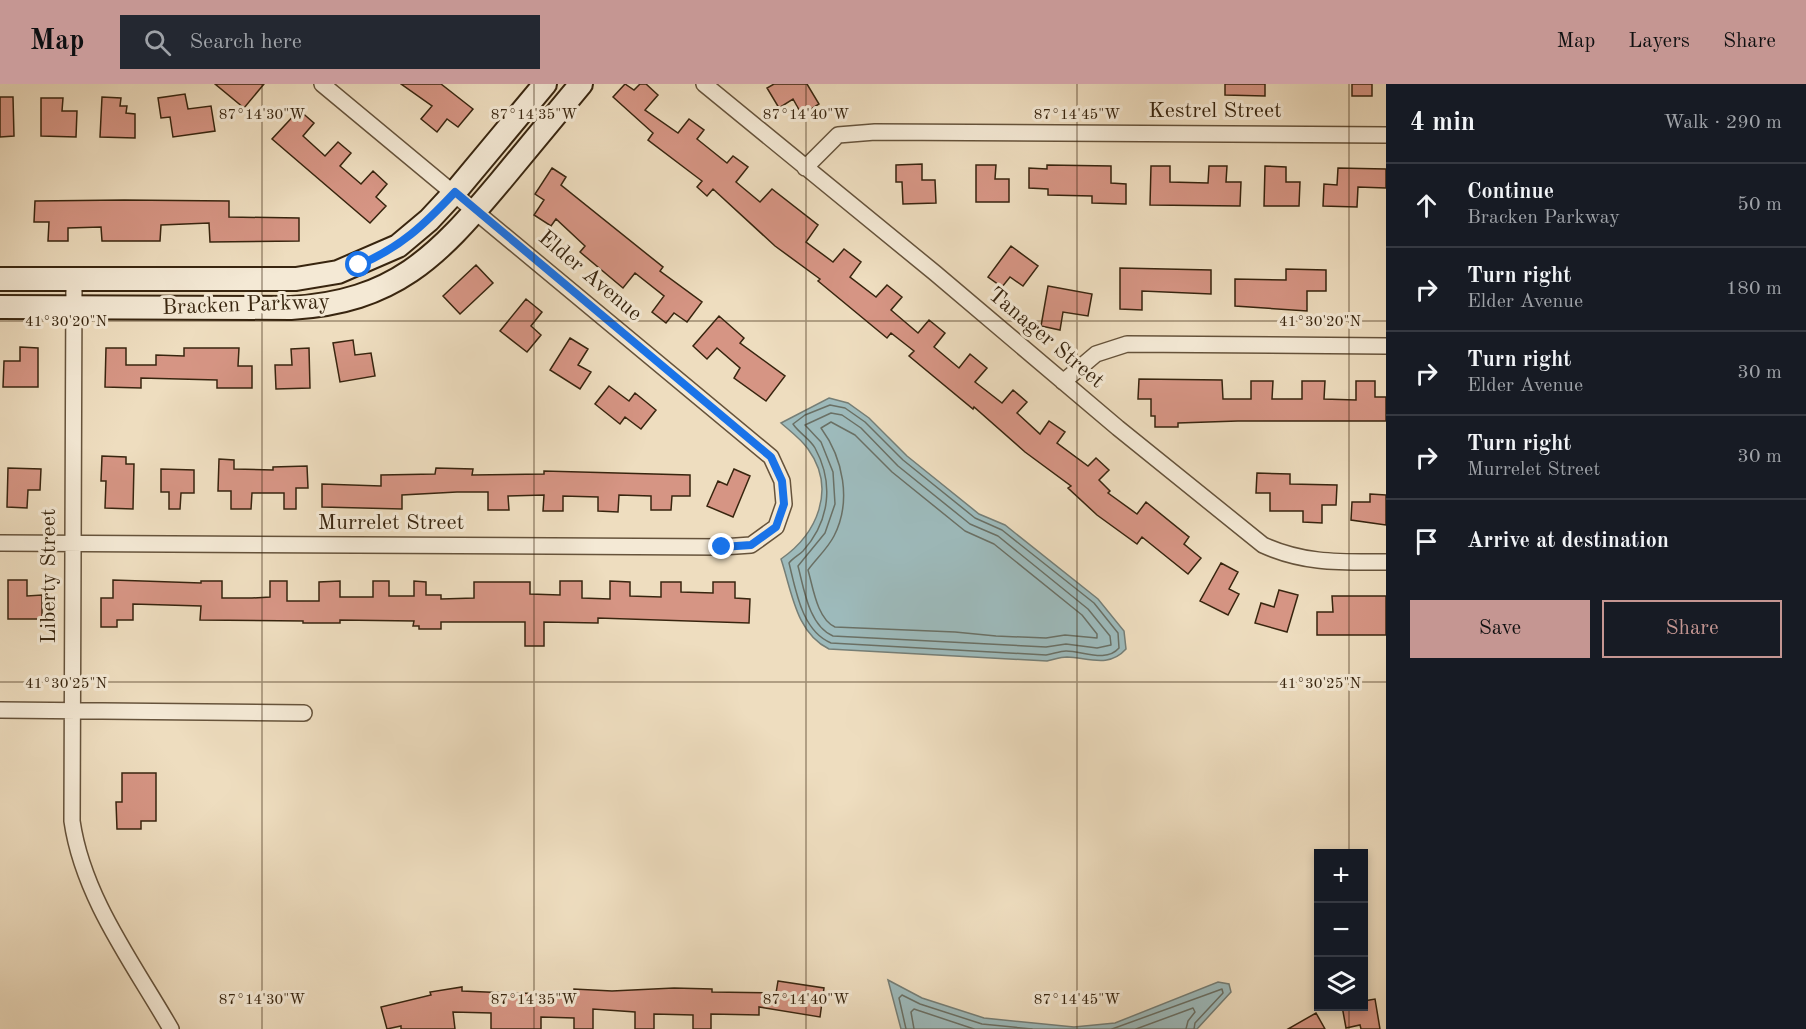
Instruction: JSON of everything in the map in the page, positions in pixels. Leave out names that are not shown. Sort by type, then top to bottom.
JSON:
[{"type":"street","name":"Elder Avenue","points":[[322,84],[455,192],[771,457],[782,481],[784,504],[776,527]]},
{"type":"street","name":"Bracken Parkway","points":[[0,279],[279,279],[338,272],[398,246],[429,220],[545,84]]},
{"type":"street","name":"Bracken Parkway","points":[[0,308],[291,308],[350,300],[390,284],[416,268],[450,239],[581,84]]},
{"type":"street","name":"Tanager Street","points":[[704,84],[1263,545],[1284,554],[1316,562],[1386,562]]},
{"type":"street","name":"Kestrel Street","points":[[804,168],[838,135],[875,132],[1386,135]]},
{"type":"street","name":"Liberty Street","points":[[74,279],[71,543],[72,821],[81,862],[97,901],[171,1029]]},
{"type":"street","points":[[1063,382],[1096,354],[1127,344],[1386,346]]},
{"type":"street","name":"Murrelet Street","points":[[0,543],[722,547],[751,545],[776,527]]},
{"type":"street","points":[[0,710],[304,713]]},
{"type":"water","points":[[829,398],[848,403],[869,418],[907,456],[979,514],[1005,525],[1098,599],[1124,631],[1126,649],[1119,655],[1106,660],[1067,657],[1047,661],[829,649],[818,642],[802,622],[792,598],[781,559],[794,549],[813,524],[822,495],[821,480],[817,464],[808,449],[781,423]]},
{"type":"water","points":[[888,980],[922,998],[984,1018],[1074,1027],[1115,1023],[1218,982],[1229,984],[1231,992],[1197,1029],[901,1029]]},
{"type":"building","points":[[215,84],[264,84],[244,108]]},
{"type":"building","points":[[401,84],[441,84],[473,109],[458,127],[447,119],[437,132],[421,119],[432,106]]},
{"type":"building","points":[[625,84],[634,90],[640,84],[646,84],[658,95],[645,110],[678,133],[689,119],[704,130],[697,139],[727,163],[733,156],[748,167],[736,182],[760,202],[772,189],[818,225],[806,242],[833,262],[844,249],[861,262],[850,277],[876,297],[887,285],[902,297],[891,310],[918,333],[929,320],[945,333],[934,347],[959,368],[970,354],[987,368],[975,382],[1002,403],[1013,390],[1027,402],[1017,413],[1040,434],[1049,421],[1065,432],[1057,443],[1088,466],[1096,458],[1109,470],[1099,480],[1110,491],[1108,493],[1137,514],[1146,502],[1189,537],[1184,544],[1201,558],[1188,574],[1142,537],[1137,544],[1097,515],[1068,488],[1071,486],[1025,452],[974,407],[973,409],[909,356],[914,351],[891,333],[887,338],[818,281],[820,279],[775,246],[713,189],[707,196],[697,187],[702,181],[648,140],[653,133],[613,97]]},
{"type":"building","points":[[774,84],[807,84],[819,104],[802,115],[793,99],[779,108],[767,88]]},
{"type":"building","points":[[1225,84],[1265,84],[1265,96],[1225,95]]},
{"type":"building","points":[[1352,84],[1372,84],[1372,96],[1352,96]]},
{"type":"building","points":[[185,94],[188,109],[211,106],[215,131],[173,137],[170,117],[161,118],[158,98]]},
{"type":"building","points":[[0,97],[13,97],[14,136],[0,137]]},
{"type":"building","points":[[102,97],[121,98],[120,106],[127,106],[126,113],[135,114],[135,138],[100,137]]},
{"type":"building","points":[[41,98],[63,98],[62,111],[77,111],[76,137],[41,136]]},
{"type":"building","points":[[299,110],[314,123],[303,136],[325,156],[338,142],[351,153],[340,166],[361,184],[373,171],[387,184],[376,197],[386,206],[370,223],[272,139]]},
{"type":"building","points":[[922,164],[922,180],[935,180],[936,203],[903,204],[902,182],[896,182],[896,165]]},
{"type":"building","points":[[976,165],[996,165],[995,179],[1009,179],[1009,202],[976,202]]},
{"type":"building","points":[[1047,165],[1111,166],[1111,183],[1126,184],[1126,204],[1092,203],[1092,196],[1048,195],[1048,189],[1029,188],[1029,168],[1047,169]]},
{"type":"building","points":[[1151,166],[1170,166],[1170,182],[1208,183],[1209,166],[1227,166],[1226,182],[1241,182],[1240,206],[1150,205]]},
{"type":"building","points":[[1265,166],[1286,167],[1286,182],[1300,182],[1299,206],[1264,206]]},
{"type":"building","points":[[552,168],[566,177],[561,185],[663,267],[660,271],[702,302],[687,322],[674,313],[666,323],[652,312],[664,296],[635,273],[623,288],[580,252],[585,246],[556,219],[551,226],[534,215],[544,200],[535,194]]},
{"type":"building","points":[[1338,168],[1386,169],[1386,188],[1358,187],[1357,207],[1323,206],[1324,184],[1337,185]]},
{"type":"building","points":[[35,201],[229,201],[229,217],[299,218],[299,241],[210,242],[209,223],[161,225],[160,241],[102,241],[101,227],[68,228],[68,241],[48,241],[49,222],[34,222]]},
{"type":"building","points":[[1011,246],[1038,266],[1023,286],[1010,277],[1002,287],[988,277]]},
{"type":"building","points":[[476,265],[493,283],[460,314],[443,296]]},
{"type":"building","points":[[1120,268],[1211,270],[1211,294],[1142,291],[1142,310],[1120,309]]},
{"type":"building","points":[[1286,269],[1326,270],[1326,291],[1307,291],[1307,311],[1235,306],[1235,279],[1286,280]]},
{"type":"building","points":[[1048,286],[1092,294],[1088,316],[1063,312],[1060,330],[1041,326]]},
{"type":"building","points":[[526,299],[542,312],[531,326],[541,335],[527,352],[500,331]]},
{"type":"building","points":[[719,316],[744,338],[740,343],[785,376],[766,401],[734,378],[740,368],[717,348],[707,359],[693,346]]},
{"type":"building","points":[[570,338],[588,349],[578,365],[591,372],[580,389],[550,370]]},
{"type":"building","points":[[353,340],[355,355],[371,353],[375,376],[340,382],[333,343]]},
{"type":"building","points":[[20,347],[38,348],[38,387],[3,387],[4,361],[20,361]]},
{"type":"building","points":[[106,348],[126,348],[126,365],[156,365],[156,355],[184,356],[184,348],[239,348],[238,366],[252,366],[252,388],[217,388],[217,380],[141,378],[141,388],[105,387]]},
{"type":"building","points":[[309,348],[310,388],[276,389],[275,365],[292,365],[291,349]]},
{"type":"building","points":[[1139,379],[1222,380],[1223,399],[1251,399],[1251,381],[1273,381],[1272,399],[1302,399],[1302,381],[1325,381],[1324,399],[1356,400],[1356,381],[1375,381],[1375,397],[1386,397],[1386,421],[1238,421],[1178,423],[1178,427],[1155,427],[1155,416],[1151,416],[1151,399],[1138,399]]},
{"type":"building","points":[[609,386],[629,401],[635,393],[656,410],[641,429],[625,417],[620,424],[595,404]]},
{"type":"building","points":[[102,456],[126,457],[126,464],[134,464],[133,509],[105,508],[106,481],[101,481]]},
{"type":"building","points":[[219,459],[234,460],[234,469],[273,470],[273,467],[307,466],[308,488],[296,488],[296,509],[284,509],[284,493],[252,493],[251,509],[231,509],[231,491],[218,491]]},
{"type":"building","points":[[8,468],[41,469],[40,490],[28,490],[27,508],[7,507]]},
{"type":"building","points":[[436,468],[473,469],[472,475],[544,474],[544,471],[690,475],[690,496],[672,496],[671,510],[651,510],[651,496],[619,495],[618,512],[598,511],[598,497],[563,496],[563,511],[543,511],[544,495],[508,496],[509,510],[488,510],[488,492],[402,495],[402,509],[322,507],[322,484],[381,486],[381,475],[435,474]]},
{"type":"building","points":[[161,469],[194,470],[194,493],[181,493],[180,509],[169,509],[169,492],[161,492]]},
{"type":"building","points":[[734,469],[750,476],[733,517],[707,506],[718,481],[727,485]]},
{"type":"building","points":[[1257,473],[1290,474],[1290,484],[1337,485],[1336,505],[1322,505],[1322,523],[1303,522],[1303,511],[1270,511],[1270,493],[1256,493]]},
{"type":"building","points":[[1370,494],[1386,495],[1386,525],[1351,520],[1352,502],[1370,502]]},
{"type":"building","points":[[1221,563],[1238,572],[1229,589],[1239,594],[1228,615],[1200,601]]},
{"type":"building","points":[[8,580],[27,580],[27,596],[42,595],[42,619],[8,619]]},
{"type":"building","points":[[113,580],[201,583],[201,581],[222,581],[222,598],[270,597],[270,581],[287,581],[287,601],[319,601],[319,582],[340,581],[340,597],[373,597],[373,581],[389,581],[389,596],[414,596],[414,581],[426,582],[426,595],[441,595],[441,599],[474,598],[474,582],[530,582],[530,594],[560,595],[560,581],[582,581],[582,598],[610,599],[610,581],[630,582],[630,596],[661,597],[661,582],[681,582],[681,592],[713,593],[713,582],[735,582],[735,598],[750,599],[749,623],[598,618],[598,623],[544,622],[544,646],[525,646],[525,622],[441,622],[441,629],[419,629],[419,626],[413,626],[414,621],[340,620],[340,623],[303,623],[303,621],[200,620],[201,606],[133,604],[133,620],[117,620],[117,627],[101,627],[101,598],[113,598]]},
{"type":"building","points":[[1279,590],[1298,595],[1287,632],[1255,623],[1261,603],[1274,607]]},
{"type":"building","points":[[1332,596],[1386,596],[1386,635],[1317,635],[1317,612],[1333,612]]},
{"type":"building","points":[[122,773],[156,773],[156,821],[141,821],[141,829],[117,829],[116,802],[122,802]]},
{"type":"building","points":[[778,981],[824,988],[820,1017],[759,1007],[759,1015],[711,1014],[711,1029],[693,1029],[693,1015],[654,1014],[654,1029],[635,1029],[635,1012],[593,1009],[593,1029],[574,1029],[574,1018],[541,1017],[541,1029],[491,1029],[491,1013],[453,1012],[455,1029],[401,1029],[401,1026],[387,1029],[381,1007],[431,995],[430,992],[462,987],[462,991],[511,993],[574,994],[574,989],[612,991],[674,988],[712,989],[712,992],[776,993]]},
{"type":"building","points":[[1375,999],[1380,1029],[1361,1029],[1360,1025],[1346,1028],[1343,1011],[1368,1011],[1368,1000]]},
{"type":"building","points":[[1316,1013],[1325,1029],[1288,1029]]},
{"type":"route","points":[[359,265],[398,246],[429,220],[455,192],[771,457],[782,481],[784,504],[776,527],[751,545],[722,547]]}]
